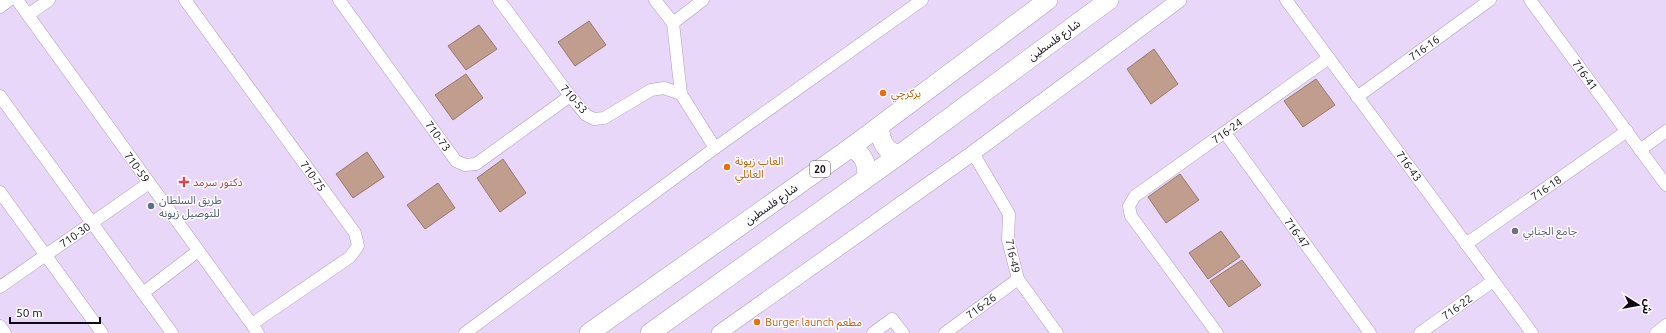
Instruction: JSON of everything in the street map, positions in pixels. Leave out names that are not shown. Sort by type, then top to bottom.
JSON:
[{"type":"main road","name":"شارع فلسطين","points":[[589,333],[879,127],[1048,0]]},
{"type":"main road","name":"شارع فلسطين","points":[[650,333],[867,176],[899,155],[1109,0]]},
{"type":"main road","points":[[879,127],[881,140],[885,146],[890,152],[899,155]]},
{"type":"main road","points":[[850,148],[863,156],[867,167],[867,176]]},
{"type":"street","points":[[0,7],[8,0]]},
{"type":"street","name":"710-59","points":[[17,0],[255,329]]},
{"type":"street","points":[[28,15],[49,0]]},
{"type":"street","name":"710-75","points":[[186,0],[354,233],[358,246],[350,257],[255,329]]},
{"type":"street","name":"710-73","points":[[339,0],[456,161],[465,165],[476,164],[570,96]]},
{"type":"street","name":"710-53","points":[[499,0],[570,96],[586,115],[594,119],[604,118],[651,90],[664,88],[681,94]]},
{"type":"street","points":[[656,0],[672,23],[681,94],[715,148]]},
{"type":"street","points":[[672,23],[703,0]]},
{"type":"street","points":[[465,333],[715,148],[922,0]]},
{"type":"street","points":[[719,333],[973,153],[1179,0]]},
{"type":"street","name":"716-43","points":[[1286,0],[1532,333]]},
{"type":"street","name":"716-16","points":[[1357,97],[1490,0]]},
{"type":"street","name":"716-41","points":[[1530,0],[1666,185]]},
{"type":"street","name":"716-24","points":[[1217,333],[1131,216],[1129,206],[1135,196],[1329,58]]},
{"type":"street","points":[[0,96],[172,333]]},
{"type":"street","name":"716-18","points":[[1466,244],[1627,131]]},
{"type":"street","points":[[1640,150],[1666,131]]},
{"type":"street","name":"716-47","points":[[1225,133],[1370,333]]},
{"type":"street","name":"716-49","points":[[973,153],[1009,214],[1008,240],[1018,280],[1057,333]]},
{"type":"street","name":"710-30","points":[[0,287],[149,183]]},
{"type":"street","points":[[0,192],[102,333]]},
{"type":"street","points":[[143,293],[198,251]]},
{"type":"street","name":"716-26","points":[[945,333],[1018,280]]},
{"type":"street","name":"716-22","points":[[1420,333],[1493,281]]},
{"type":"street","points":[[872,333],[892,319],[903,333]]},
{"type":"street","points":[[1656,333],[1666,325]]},
{"type":"street","points":[[0,326],[5,333]]},
{"type":"building","points":[[589,21],[606,45],[575,66],[558,42]]},
{"type":"building","points":[[479,25],[497,49],[466,70],[448,46]]},
{"type":"building","points":[[1154,49],[1178,84],[1151,104],[1127,69]]},
{"type":"building","points":[[466,74],[483,98],[453,120],[435,95]]},
{"type":"building","points":[[1316,79],[1335,105],[1303,127],[1284,101]]},
{"type":"building","points":[[367,152],[384,177],[353,198],[336,174]]},
{"type":"building","points":[[503,159],[526,193],[500,212],[477,178]]},
{"type":"building","points":[[1180,174],[1199,200],[1166,223],[1148,197]]},
{"type":"building","points":[[438,183],[455,208],[425,229],[407,205]]},
{"type":"building","points":[[1221,231],[1240,257],[1208,279],[1189,253]]},
{"type":"building","points":[[1242,260],[1261,285],[1229,307],[1210,281]]},
{"type":"place","name":"بركرچي","points":[[883,93]]},
{"type":"place","name":"العاب زيونة العائلي","points":[[727,167]]},
{"type":"place","name":"دكتور سرمد","points":[[184,182]]},
{"type":"place","name":"طريق السلطان للتوصيل زيونه","points":[[151,206]]},
{"type":"place","name":"جامع الجنابي","points":[[1515,231]]},
{"type":"place","name":"Burger launch مطعم","points":[[757,322]]}]
